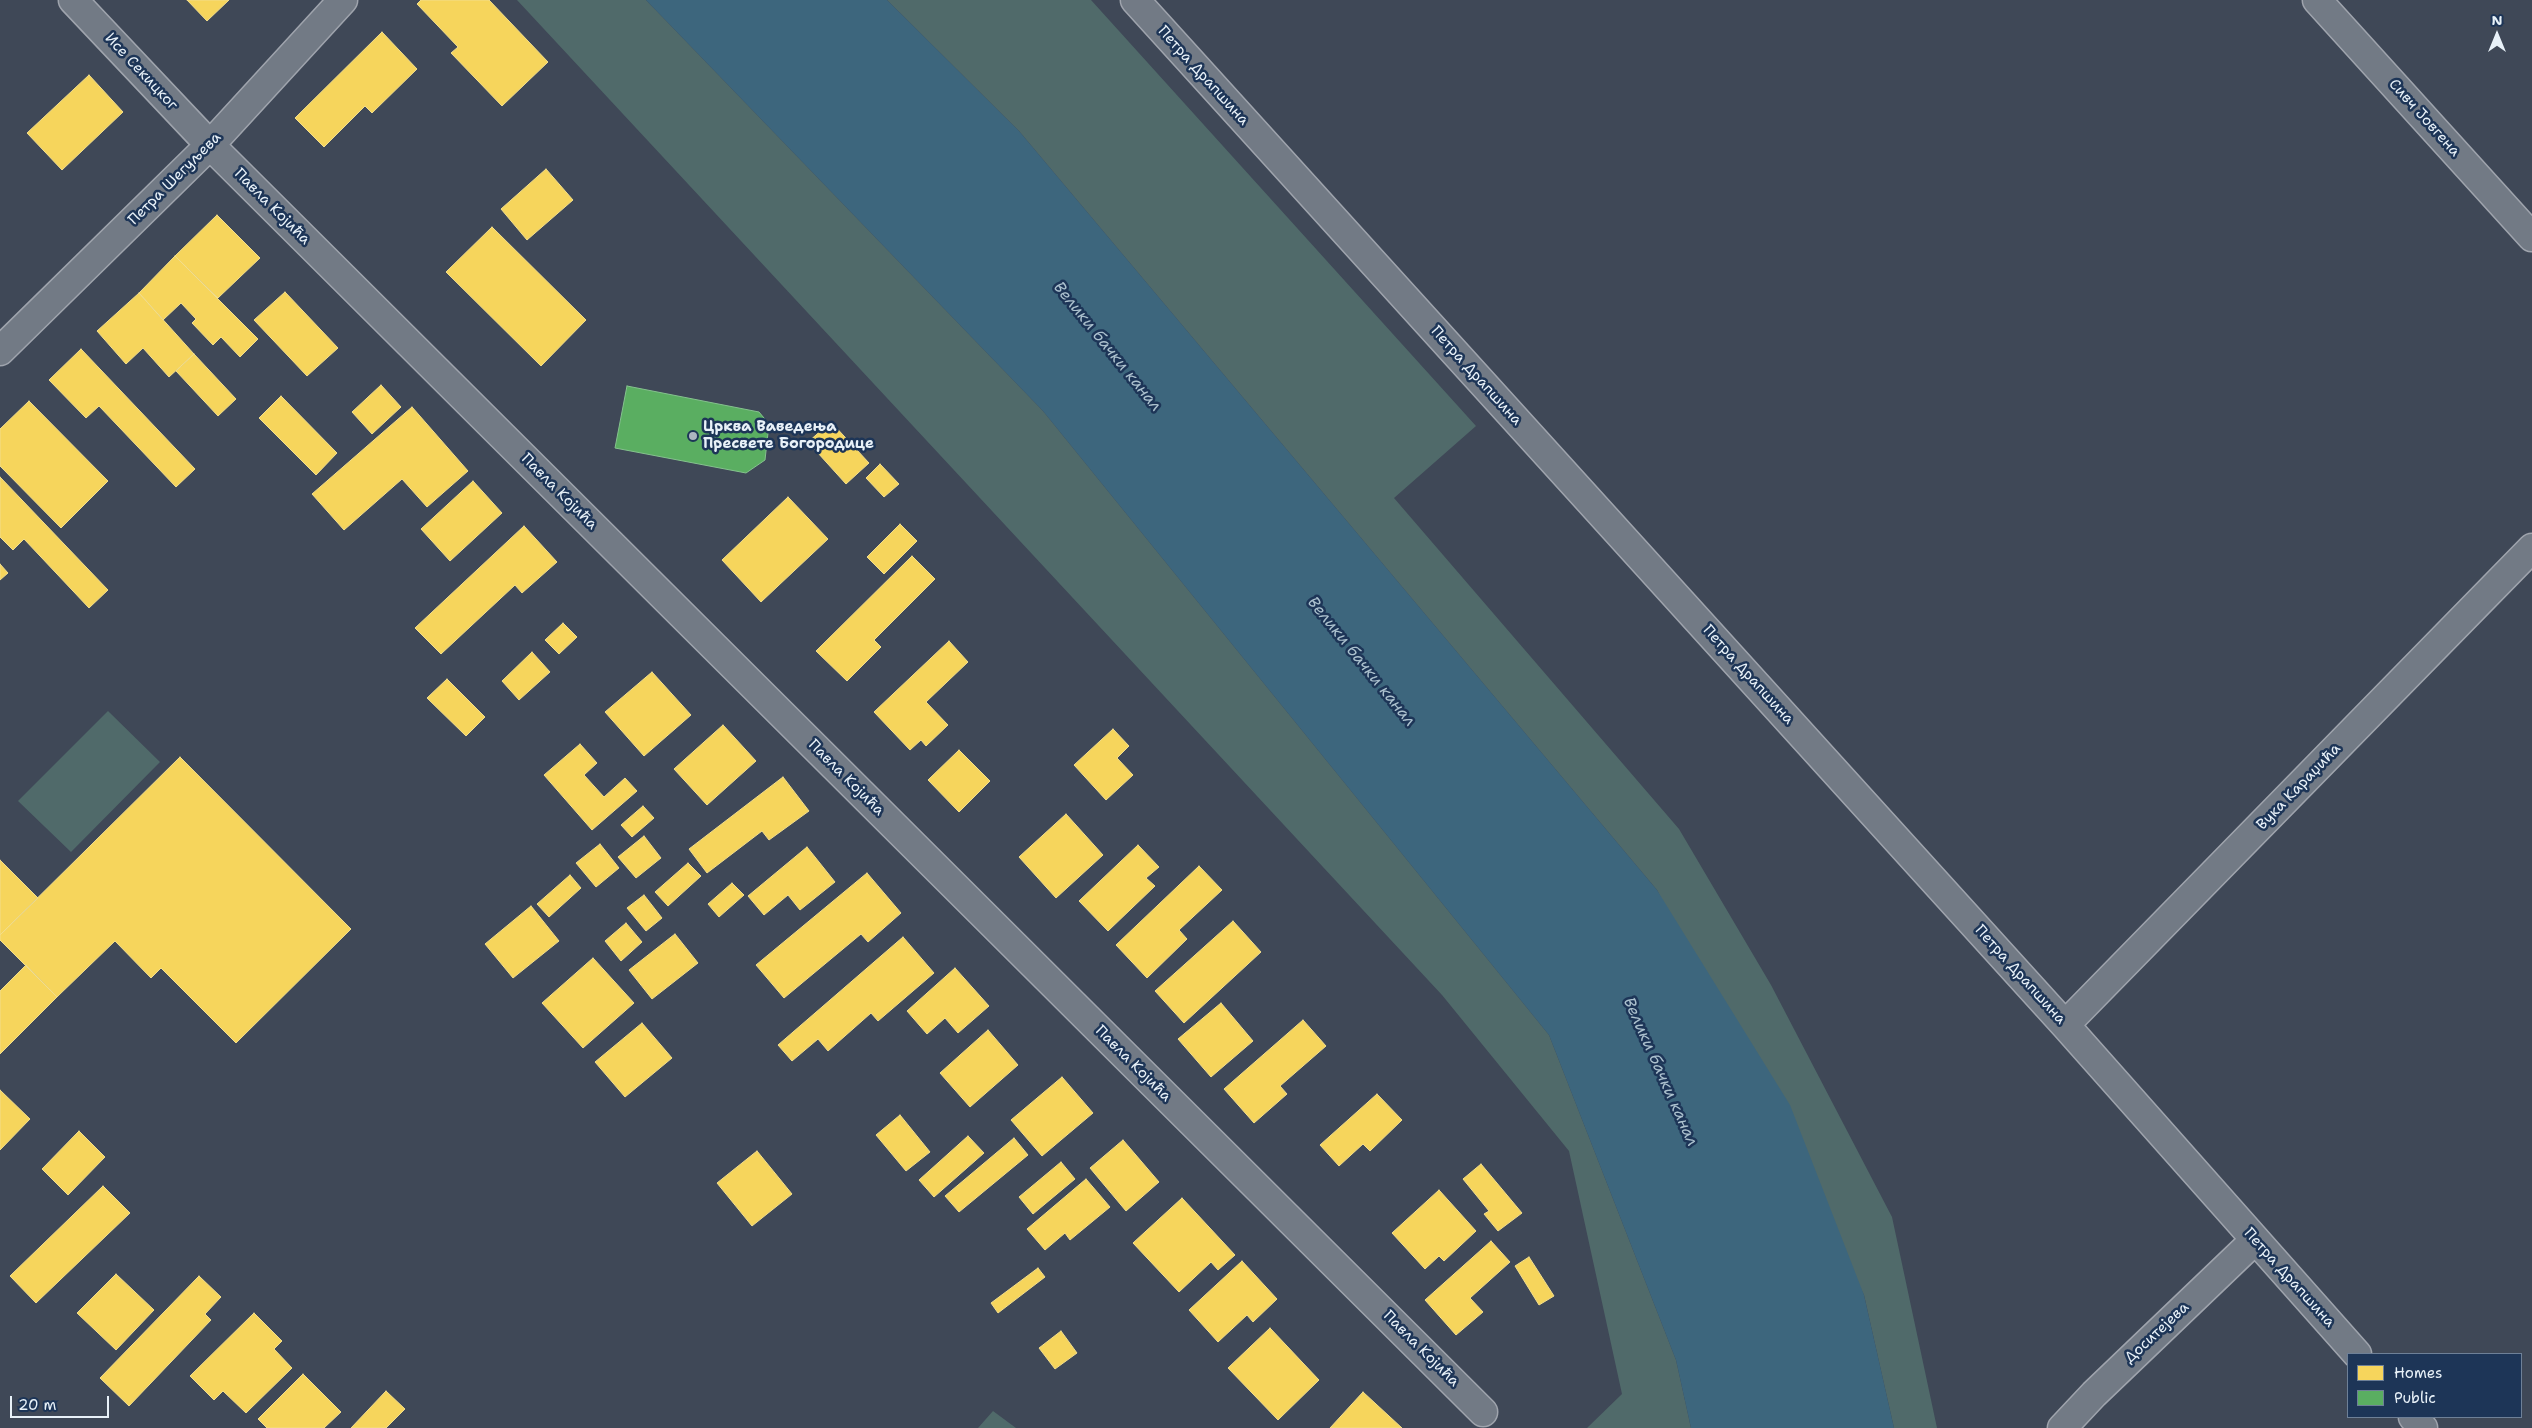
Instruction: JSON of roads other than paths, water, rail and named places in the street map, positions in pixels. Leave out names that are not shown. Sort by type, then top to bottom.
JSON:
[{"type":"street","name":"Исе Секицког","points":[[73,0],[210,145]]},
{"type":"street","name":"Петра Шегуљева","points":[[0,351],[210,145],[343,0]]},
{"type":"street","name":"Петра Драпшина","points":[[1135,0],[2065,1025],[2356,1353]]},
{"type":"street","name":"Сивч Јовгена","points":[[2317,0],[2532,236]]},
{"type":"street","name":"Павла Којића","points":[[210,145],[1483,1412]]},
{"type":"street","name":"Вука Караџића","points":[[2065,1025],[2532,548]]},
{"type":"street","name":"Доситејева","points":[[2062,1428],[2094,1394],[2255,1240]]},
{"type":"street","points":[[2414,1418],[2423,1428]]},
{"type":"water","name":"Велики бачки канал","points":[[646,0],[887,0],[1019,131],[1657,890],[1790,1105],[1864,1295],[1894,1428],[1691,1428],[1676,1360],[1549,1035],[1043,411]]},
{"type":"place","name":"Црква Ваведења Пресвете Богородице","points":[[693,436]]}]
